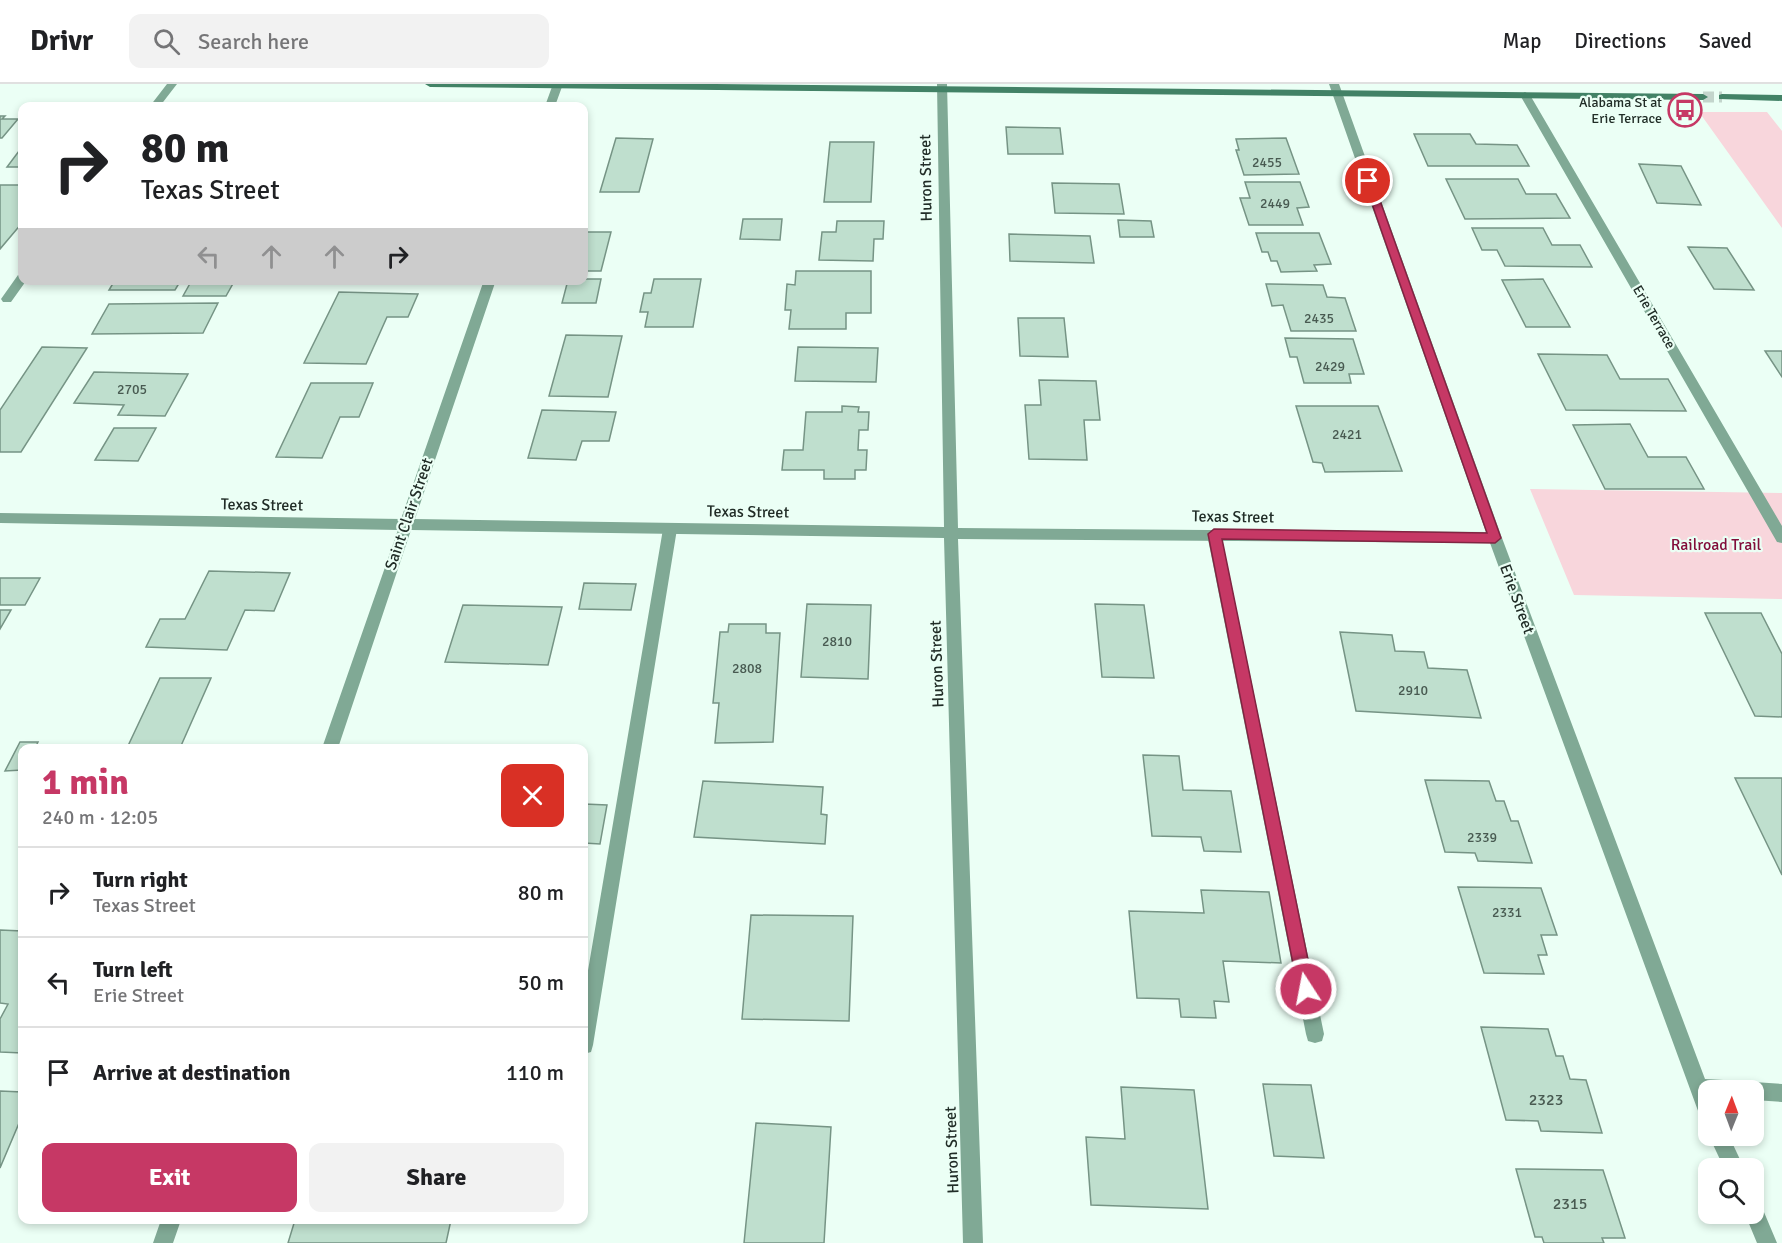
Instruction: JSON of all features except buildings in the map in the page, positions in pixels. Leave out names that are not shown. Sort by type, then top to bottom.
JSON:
[{"type":"main road","points":[[430,84],[1336,88],[1525,95],[1703,97]]},
{"type":"main road","points":[[1722,97],[1782,98]]},
{"type":"street","points":[[158,102],[172,84]]},
{"type":"street","points":[[551,102],[557,85]]},
{"type":"street","name":"Huron Street","points":[[942,86],[951,533],[973,1243]]},
{"type":"street","name":"Erie Street","points":[[1336,88],[1495,538],[1698,1088]]},
{"type":"street","name":"Erie Terrace","points":[[1525,95],[1782,538]]},
{"type":"street","points":[[7,299],[18,284]]},
{"type":"street","name":"Saint Clair Street","points":[[331,744],[487,285]]},
{"type":"street","name":"Texas Street","points":[[0,518],[951,533],[1495,538]]},
{"type":"street","points":[[588,1021],[670,529]]},
{"type":"street","points":[[1214,534],[1315,1034]]},
{"type":"street","points":[[1764,1092],[1782,1093]]},
{"type":"street","points":[[163,1243],[170,1224]]},
{"type":"street","points":[[1759,1224],[1767,1243]]},
{"type":"green space","points":[[1699,112],[1767,112],[1782,131],[1782,228]]},
{"type":"green space","name":"Railroad Trail","points":[[1530,489],[1782,493],[1782,599],[1574,595]]},
{"type":"tunnel","points":[[1703,97],[1722,97]]},
{"type":"place","name":"Alabama St at Erie Terrace","points":[[1685,110]]},
{"type":"route","points":[[1306,989],[1214,534],[1495,538],[1368,181]]}]
